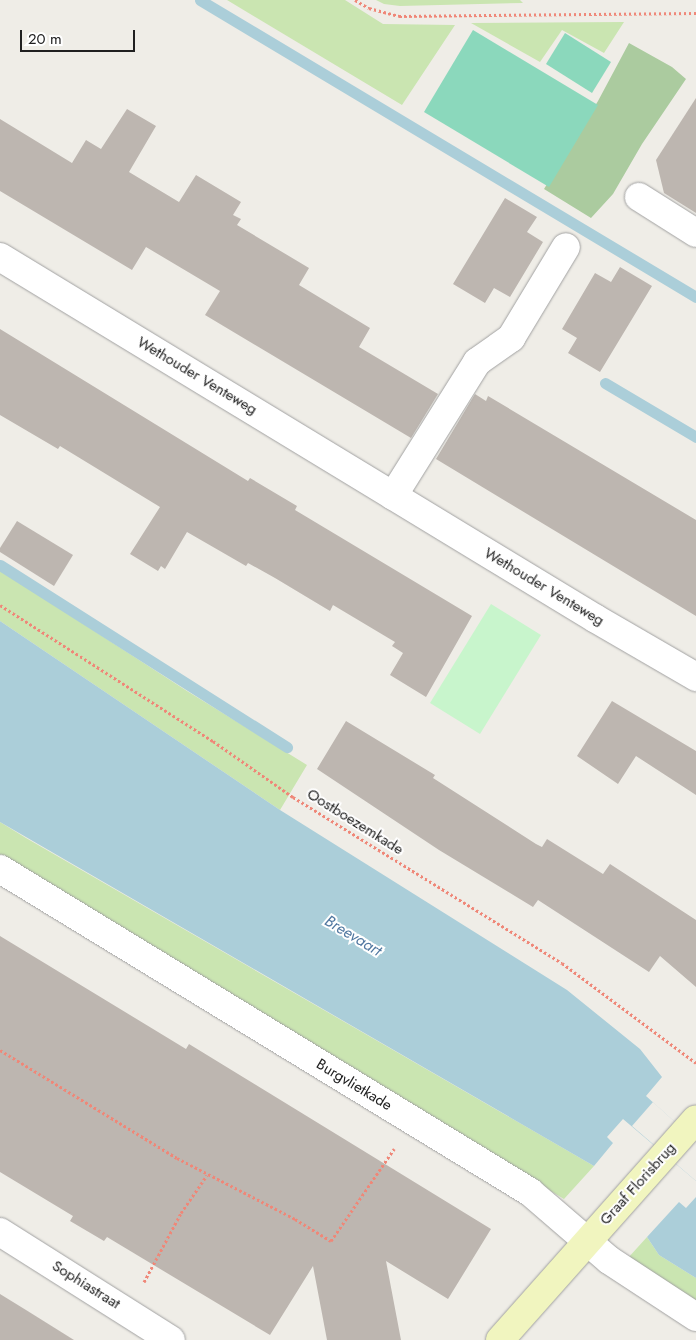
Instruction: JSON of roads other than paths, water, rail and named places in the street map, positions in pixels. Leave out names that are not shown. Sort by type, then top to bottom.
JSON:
[{"type":"main road","name":"Graaf Florisbrug","points":[[500,1340],[692,1123]]},
{"type":"street","points":[[639,197],[696,233]]},
{"type":"street","points":[[393,496],[477,362],[511,338],[566,247]]},
{"type":"street","name":"Wethouder Venteweg","points":[[0,257],[393,496],[696,677]]},
{"type":"street","name":"Burgvlietkade","points":[[0,869],[530,1192],[586,1242],[630,1274],[696,1317]]},
{"type":"street","name":"Sophiastraat","points":[[0,1232],[171,1340]]},
{"type":"water","name":"Breevaart","points":[[0,621],[280,810],[567,990],[640,1049],[662,1077],[646,1096],[696,1141],[696,1181],[623,1119],[607,1137],[613,1143],[594,1166],[0,822]]},
{"type":"water","points":[[696,1197],[696,1278],[659,1255],[647,1237],[679,1202],[686,1208]]},
{"type":"waterway","points":[[200,0],[696,297]]},
{"type":"waterway","points":[[605,383],[696,437]]},
{"type":"waterway","points":[[0,565],[287,747]]}]
